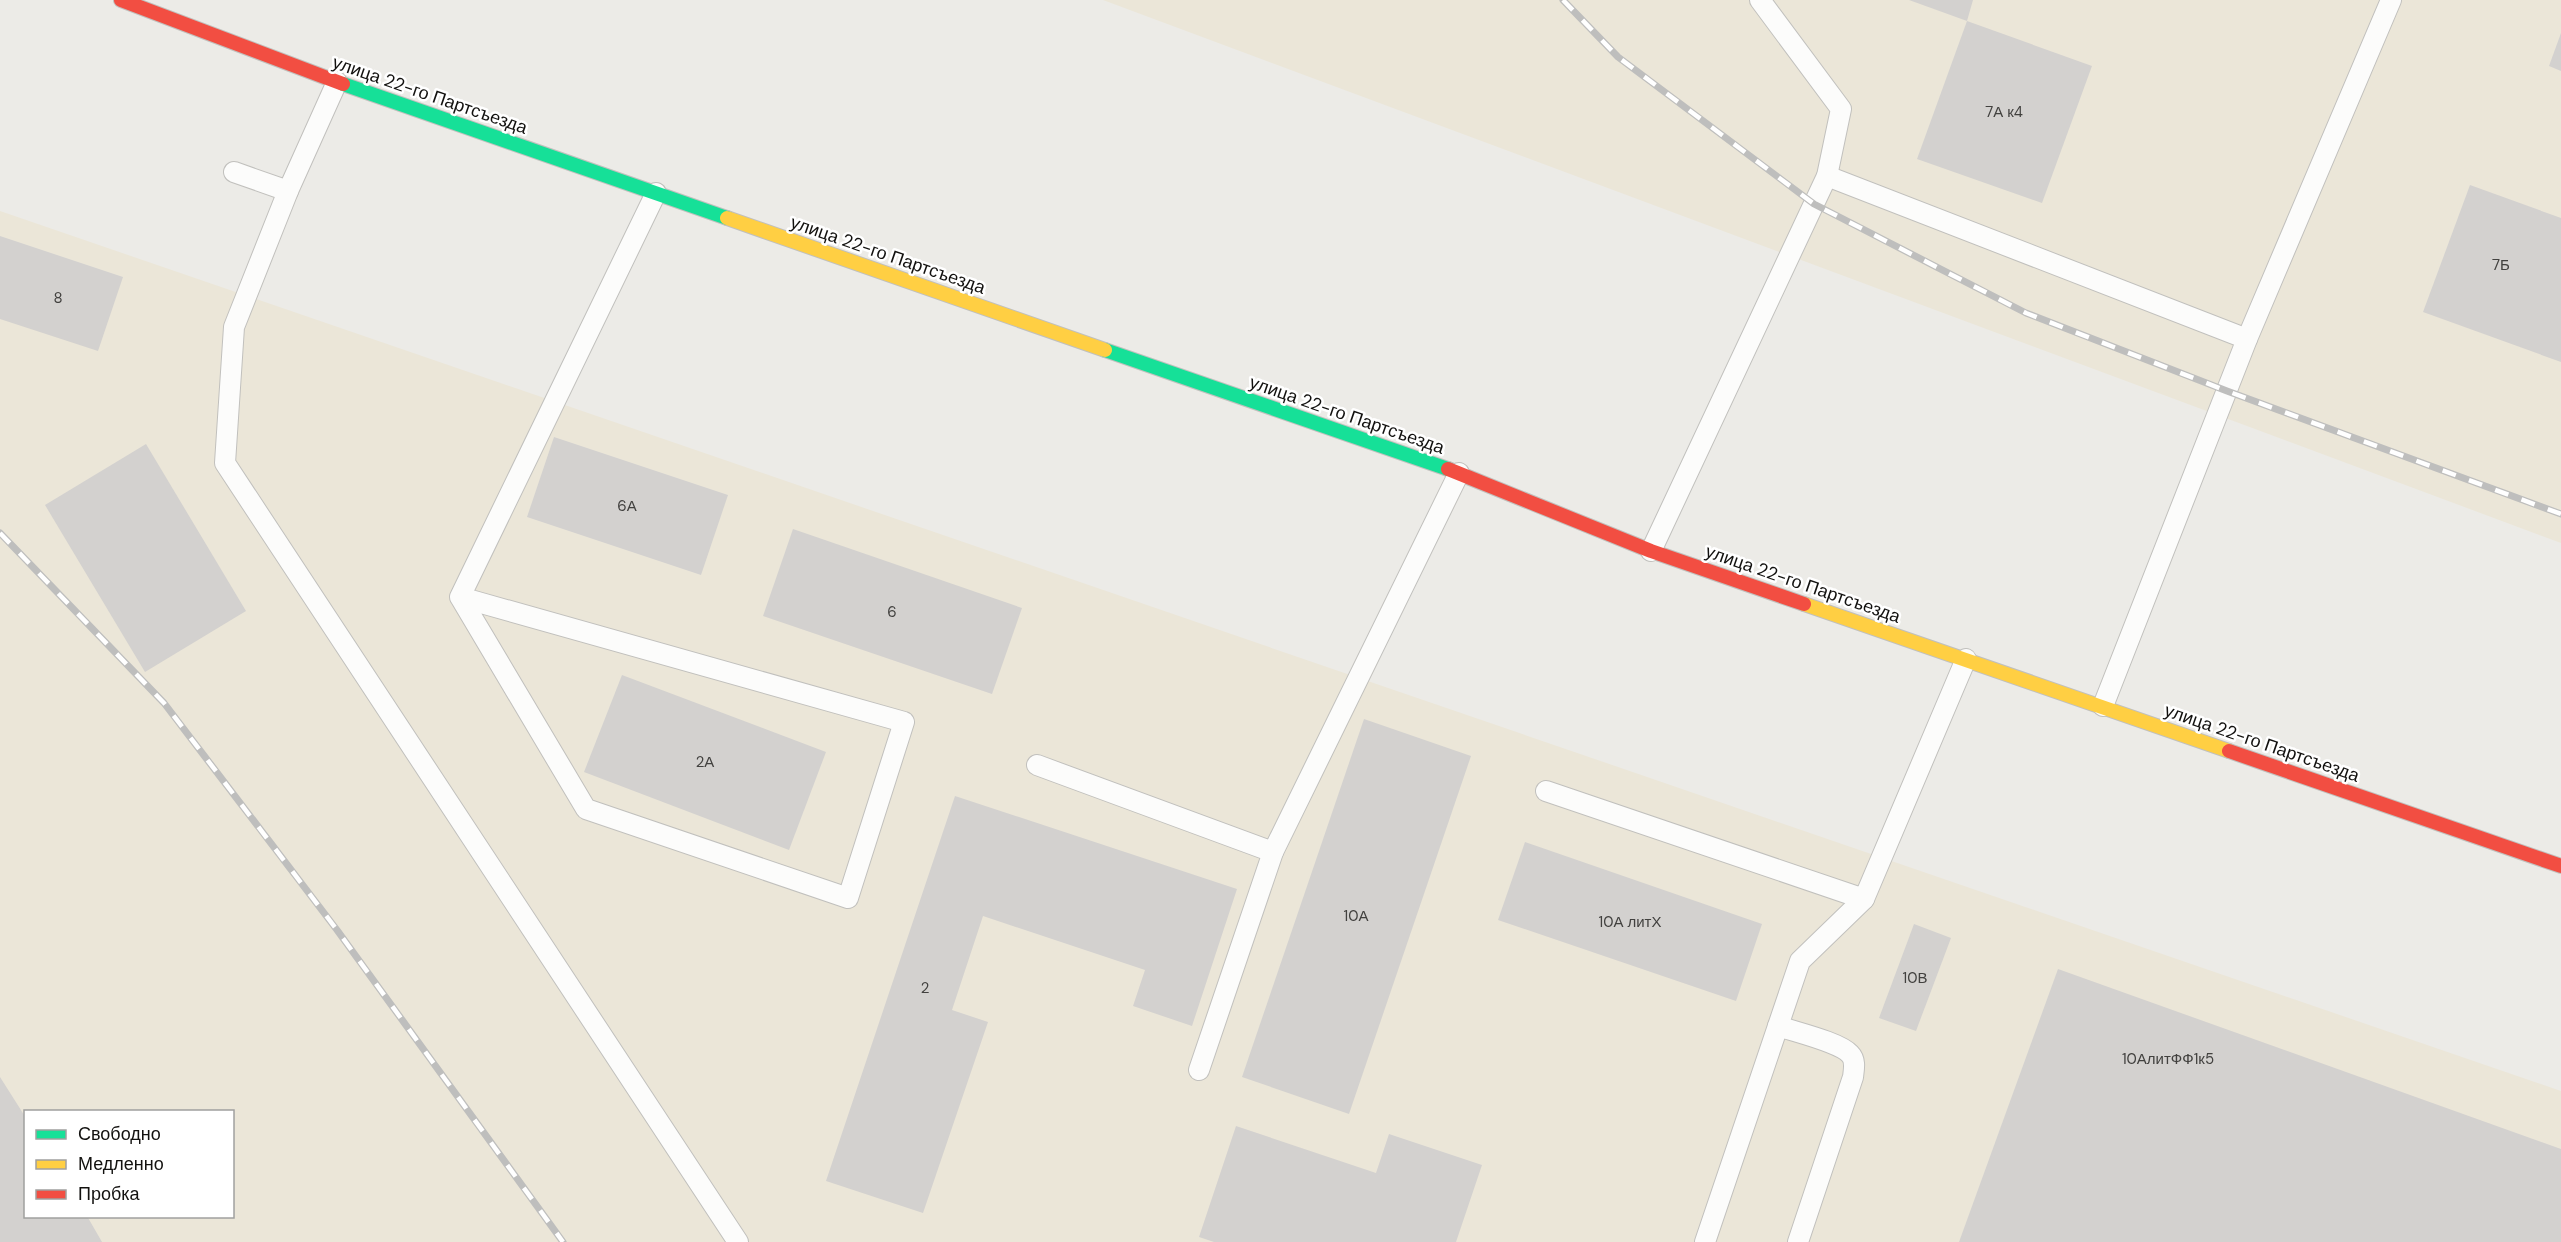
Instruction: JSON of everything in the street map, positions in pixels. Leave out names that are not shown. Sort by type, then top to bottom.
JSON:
[{"type":"street","name":"улица 22-го Партсъезда","points":[[121,0],[337,82],[1459,473],[1651,550],[2561,866]]},
{"type":"lane","points":[[1651,550],[1827,176],[1841,109],[1760,0]]},
{"type":"lane","points":[[2103,706],[2247,339],[2391,0]]},
{"type":"lane","points":[[337,82],[288,191],[234,327],[225,463],[738,1242]]},
{"type":"lane","points":[[234,172],[288,191]]},
{"type":"lane","points":[[1827,176],[2247,339]]},
{"type":"lane","points":[[460,597],[656,194]]},
{"type":"lane","points":[[1199,1070],[1273,852],[1459,473]]},
{"type":"lane","points":[[460,597],[904,722],[848,898],[586,809],[460,597]]},
{"type":"lane","points":[[1706,1242],[1800,961],[1864,899],[1966,659]]},
{"type":"lane","points":[[1037,765],[1273,852]]},
{"type":"lane","points":[[1546,791],[1864,899]]},
{"type":"lane","points":[[1778,1026],[1839,1047],[1850,1054],[1855,1062],[1853,1077],[1798,1242]]},
{"type":"shaded area","points":[[1103,0],[2561,0],[2561,543]]},
{"type":"shaded area","points":[[0,211],[2561,1091],[2561,1242],[0,1242]]},
{"type":"building","points":[[1909,0],[1973,0],[1967,21]]},
{"type":"building","points":[[1967,21],[2092,66],[2042,203],[1917,159]]},
{"type":"building","points":[[2561,33],[2561,71],[2549,66]]},
{"type":"building","points":[[2470,185],[2561,218],[2561,362],[2423,312]]},
{"type":"building","points":[[0,236],[123,277],[98,351],[0,319]]},
{"type":"building","points":[[554,437],[728,495],[701,575],[527,517]]},
{"type":"building","points":[[146,444],[246,611],[145,672],[45,505]]},
{"type":"building","points":[[793,529],[1022,608],[992,694],[763,616]]},
{"type":"building","points":[[622,675],[826,752],[789,850],[584,772]]},
{"type":"building","points":[[1364,719],[1471,756],[1349,1114],[1242,1077]]},
{"type":"building","points":[[955,796],[1237,889],[1192,1026],[1133,1006],[1145,970],[983,916],[952,1010],[988,1022],[923,1213],[826,1181]]},
{"type":"building","points":[[1525,842],[1762,924],[1736,1001],[1498,920]]},
{"type":"building","points":[[1914,924],[1951,938],[1916,1031],[1879,1018]]},
{"type":"building","points":[[2058,969],[2561,1149],[2561,1242],[1959,1242]]},
{"type":"building","points":[[0,1077],[24,1115],[24,1218],[88,1218],[102,1242],[0,1242]]},
{"type":"building","points":[[1236,1126],[1376,1173],[1389,1134],[1482,1165],[1456,1242],[1214,1242],[1199,1237]]},
{"type":"railway","points":[[1563,0],[1618,57],[1814,204],[2026,313],[2227,391],[2561,514]]},
{"type":"railway","points":[[0,533],[164,703],[337,930],[563,1242]]},
{"type":"traffic: fast","points":[[343,84],[727,218]]},
{"type":"traffic: fast","points":[[1105,350],[1448,469]]},
{"type":"traffic: slow","points":[[727,218],[1105,350]]},
{"type":"traffic: slow","points":[[1804,604],[2229,751]]},
{"type":"traffic: jam","points":[[121,0],[343,84]]},
{"type":"traffic: jam","points":[[1448,469],[1651,551],[1804,604]]},
{"type":"traffic: jam","points":[[2229,751],[2561,866]]}]
